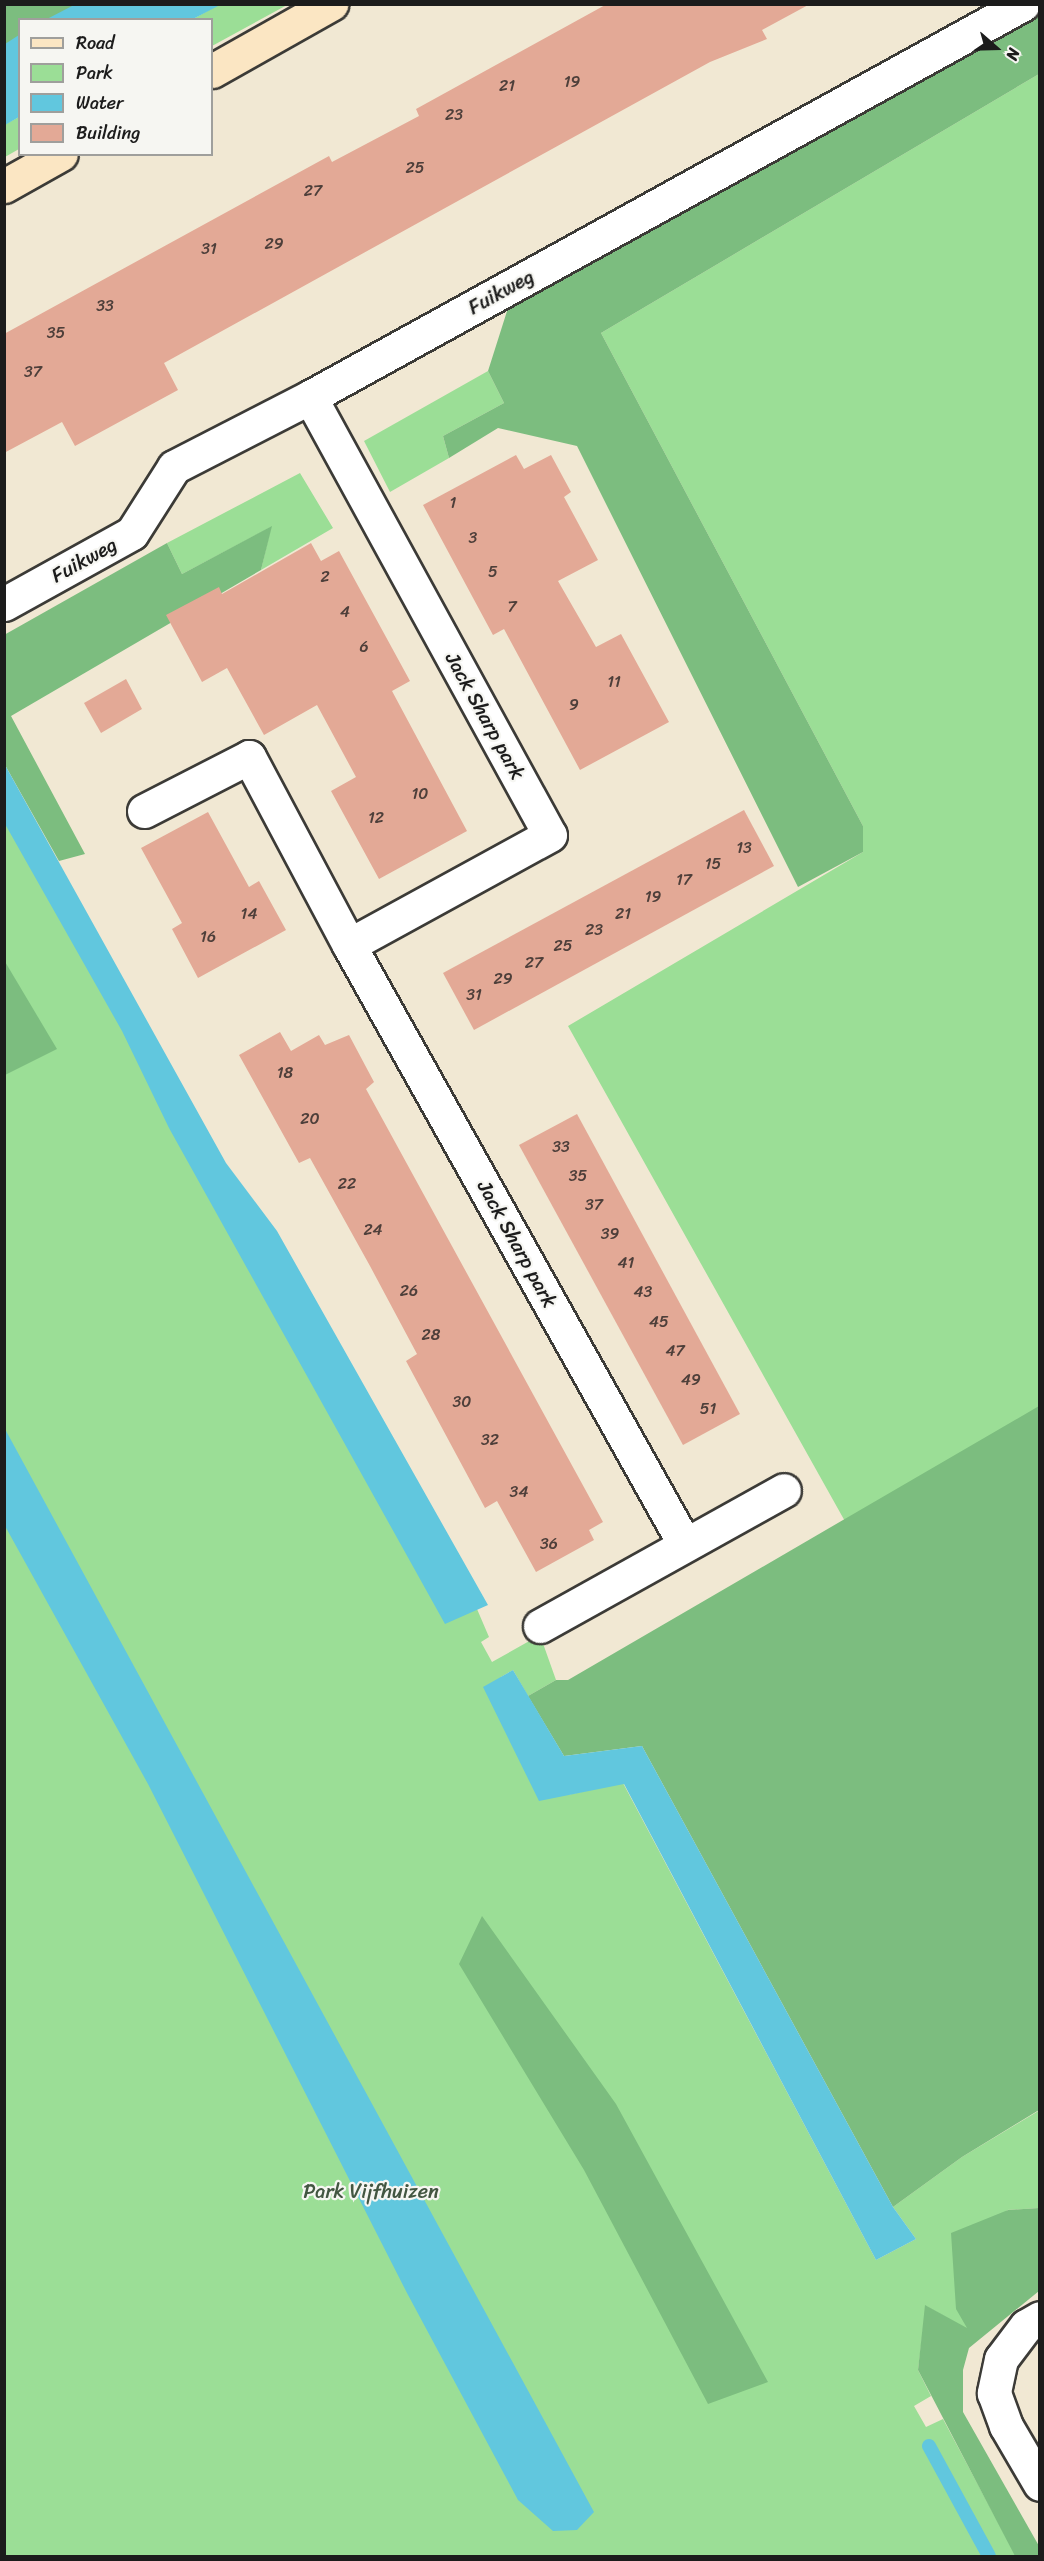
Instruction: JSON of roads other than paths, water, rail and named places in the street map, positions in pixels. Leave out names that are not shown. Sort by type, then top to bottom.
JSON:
[{"type":"street","points":[[213,70],[331,4]]},
{"type":"street","name":"Fuikweg","points":[[4,604],[132,533],[174,468],[310,397],[1023,4]]},
{"type":"street","points":[[4,186],[58,156]]},
{"type":"street","name":"Jack Sharp park","points":[[310,397],[550,835],[349,945]]},
{"type":"street","name":"Jack Sharp park","points":[[144,811],[249,757],[349,945],[684,1543]]},
{"type":"street","points":[[540,1626],[684,1543],[784,1490]]},
{"type":"street","points":[[1040,2318],[1026,2326],[1000,2359],[994,2393],[1006,2426],[1040,2484]]},
{"type":"water","points":[[74,4],[220,5],[195,18],[49,18]]},
{"type":"water","points":[[18,36],[18,118],[5,125],[5,44]]},
{"type":"water","points":[[5,765],[226,1163],[277,1231],[488,1605],[445,1624],[169,1128],[122,1031],[5,824]]},
{"type":"water","points":[[5,1429],[594,2512],[577,2530],[553,2531],[518,2500],[407,2293],[148,1784],[5,1526]]},
{"type":"water","points":[[513,1670],[564,1756],[642,1746],[893,2207],[916,2239],[876,2260],[624,1784],[539,1801],[483,1687]]},
{"type":"waterway","points":[[929,2446],[989,2556]]},
{"type":"park label","name":"Park Vijfhuizen","points":[[371,2191]]}]
